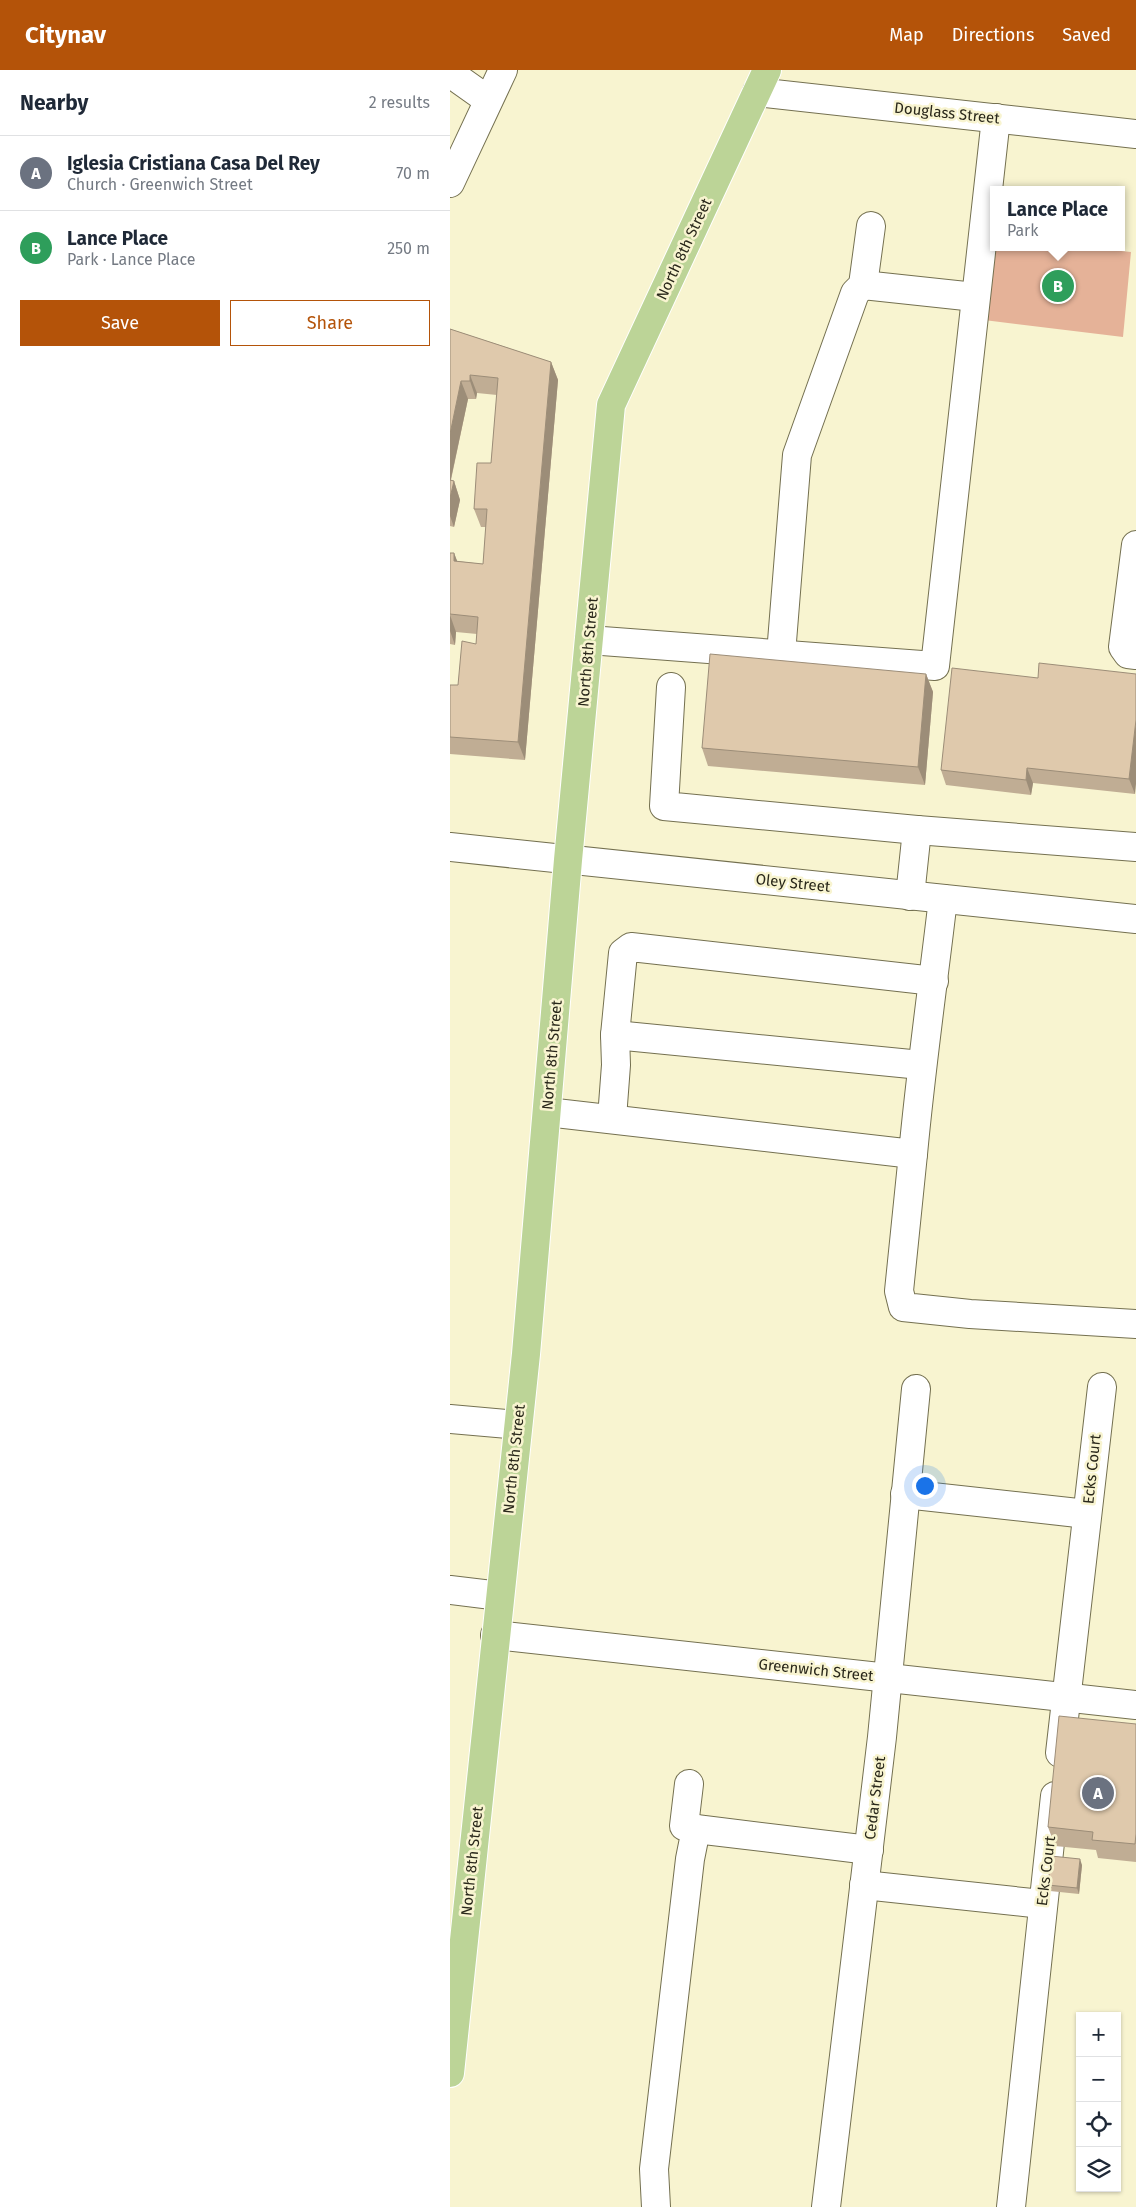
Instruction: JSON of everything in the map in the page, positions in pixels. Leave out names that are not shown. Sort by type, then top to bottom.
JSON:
[{"type":"main road","name":"North 8th Street","points":[[450,2073],[518,1424],[611,405],[762,81]]},
{"type":"street","points":[[450,183],[503,70]]},
{"type":"street","points":[[450,73],[488,100]]},
{"type":"street","name":"Douglass Street","points":[[762,81],[996,118],[1136,134]]},
{"type":"street","points":[[589,640],[935,666],[996,118]]},
{"type":"street","points":[[781,654],[797,455],[855,293],[863,285],[871,226]]},
{"type":"street","points":[[863,285],[975,297]]},
{"type":"street","points":[[1136,545],[1123,647],[1128,654],[1136,655]]},
{"type":"street","points":[[671,686],[664,806],[917,830],[1136,847]]},
{"type":"street","points":[[910,896],[917,830]]},
{"type":"street","name":"Oley Street","points":[[450,847],[1136,919]]},
{"type":"street","points":[[943,899],[934,981],[921,1064],[899,1291],[903,1307],[970,1314],[1136,1324]]},
{"type":"street","points":[[612,1118],[616,1065],[615,1035],[623,953],[631,947],[934,981]]},
{"type":"street","points":[[615,1035],[921,1064]]},
{"type":"street","points":[[547,1112],[913,1154]]},
{"type":"street","name":"Ecks Court","points":[[1011,2207],[1042,1904],[1102,1387]]},
{"type":"street","name":"Cedar Street","points":[[826,2207],[869,1850],[916,1388]]},
{"type":"street","points":[[450,1419],[518,1424]]},
{"type":"street","points":[[905,1494],[1087,1514]]},
{"type":"street","points":[[450,1590],[500,1596]]},
{"type":"street","name":"Greenwich Street","points":[[495,1635],[1136,1705]]},
{"type":"street","points":[[689,1784],[684,1826],[696,1830],[869,1850]]},
{"type":"street","points":[[656,2207],[654,2169],[690,1859],[696,1830]]},
{"type":"street","points":[[864,1885],[1042,1904]]},
{"type":"shaded area","points":[[993,251],[1131,252],[1123,337],[984,320]]},
{"type":"building","points":[[450,329],[551,362],[518,742],[450,737],[450,685],[458,685],[462,641],[476,644],[478,617],[450,614],[450,553],[454,553],[454,561],[483,564],[487,509],[474,509],[477,463],[491,463],[498,378],[470,375],[470,381],[461,381],[450,434]]},
{"type":"building","points":[[450,480],[454,481],[450,498]]},
{"type":"building","points":[[710,654],[926,674],[918,767],[702,748]]},
{"type":"building","points":[[1039,663],[1136,674],[1136,720],[1129,779],[1027,768],[1026,780],[941,770],[952,668],[1038,678]]},
{"type":"building","points":[[1059,1716],[1136,1724],[1135,1844],[1092,1840],[1093,1832],[1048,1827]]},
{"type":"building","points":[[1051,1856],[1080,1859],[1077,1888],[1048,1885]]},
{"type":"place","name":"Lance Place","points":[[1058,286]]},
{"type":"place","name":"Iglesia Cristiana Casa Del Rey","points":[[1098,1793]]}]
